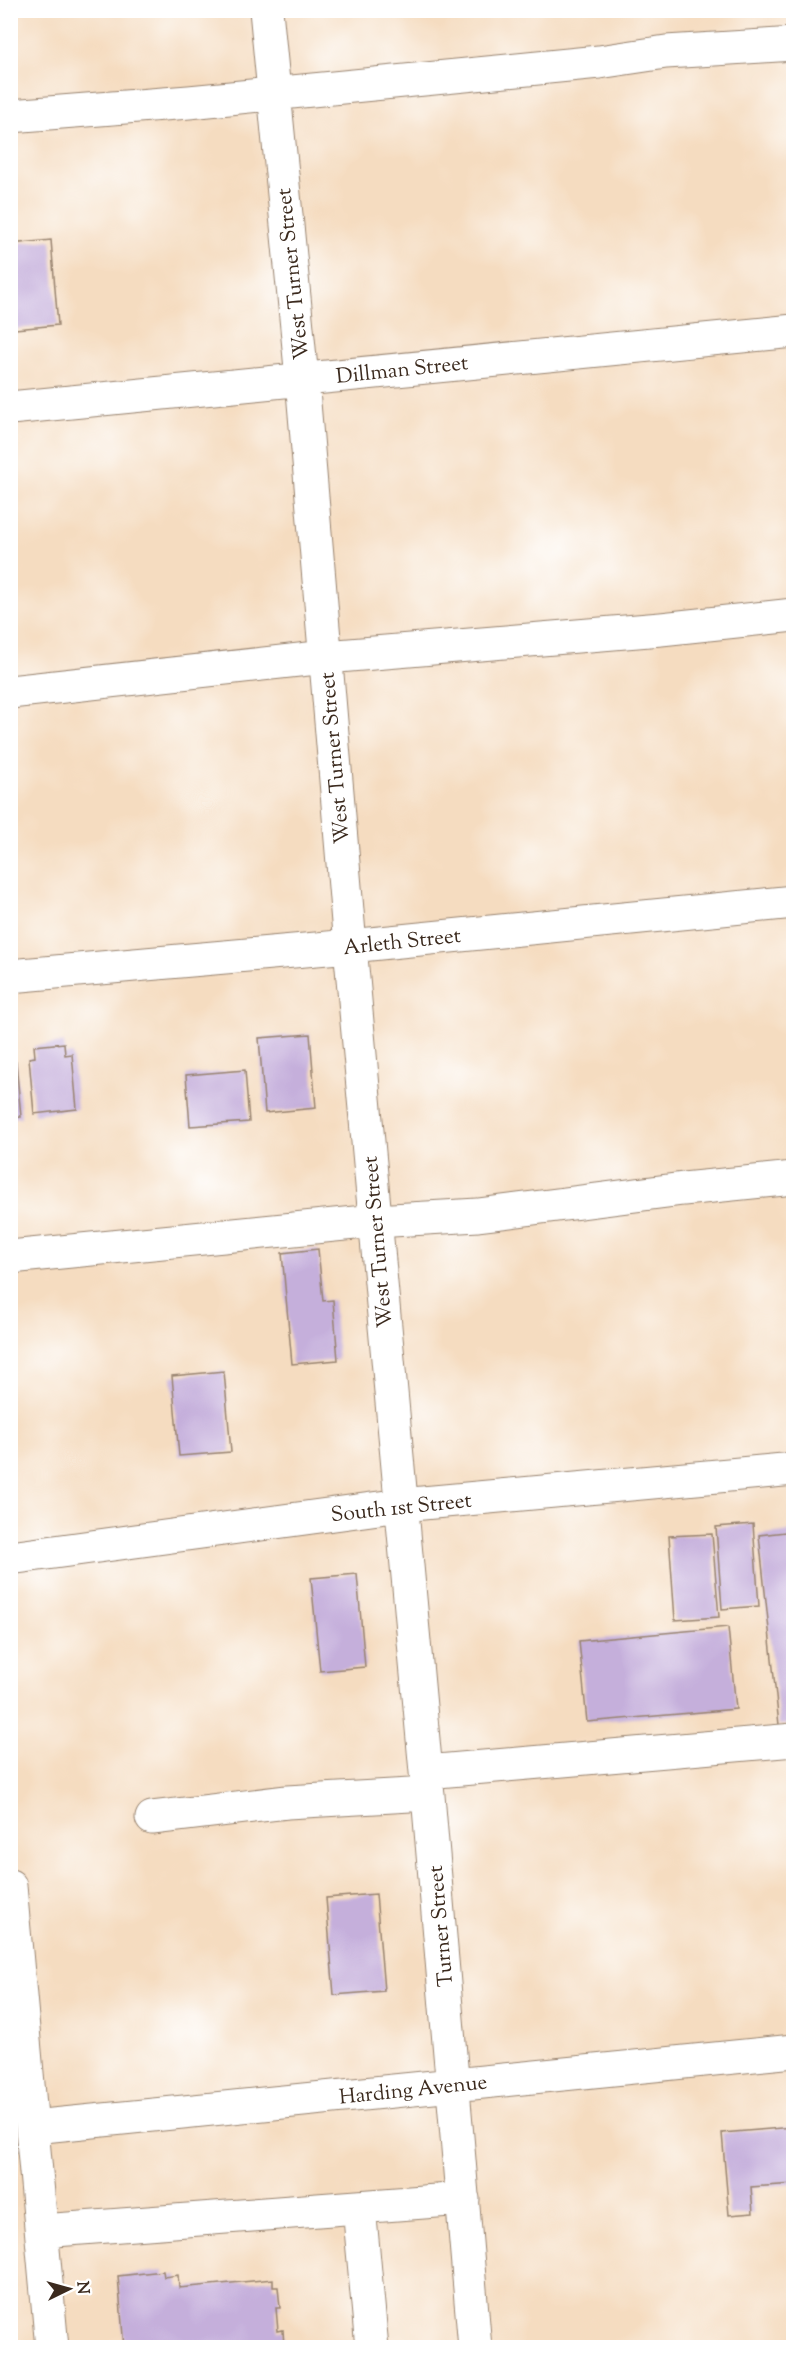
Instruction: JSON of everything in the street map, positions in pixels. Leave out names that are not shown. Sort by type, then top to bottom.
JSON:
[{"type":"street","name":"West Turner Street","points":[[266,10],[302,379],[350,946],[401,1505]]},
{"type":"street","points":[[10,116],[599,62],[666,52],[794,44]]},
{"type":"street","name":"Dillman Street","points":[[10,408],[794,331]]},
{"type":"street","points":[[10,692],[326,657],[661,629],[794,615]]},
{"type":"street","name":"Arleth Street","points":[[10,976],[350,946],[794,902]]},
{"type":"street","points":[[10,1257],[375,1221],[477,1215],[683,1189],[794,1178]]},
{"type":"street","name":"South 1st Street","points":[[10,1558],[401,1505],[794,1469]]},
{"type":"street","name":"Turner Street","points":[[401,1505],[454,2084],[475,2348]]},
{"type":"street","points":[[152,1818],[794,1740]]},
{"type":"street","points":[[10,1886],[52,2348]]},
{"type":"street","name":"Harding Avenue","points":[[33,2127],[794,2051]]},
{"type":"street","points":[[42,2231],[463,2199]]},
{"type":"street","points":[[359,2207],[372,2348]]},
{"type":"building","points":[[51,240],[58,325],[15,329],[10,282],[10,244]]},
{"type":"building","points":[[310,1034],[316,1108],[265,1113],[259,1038]]},
{"type":"building","points":[[64,1043],[65,1055],[72,1054],[77,1109],[34,1114],[29,1058],[35,1057],[34,1046]]},
{"type":"building","points":[[10,1062],[16,1062],[21,1117],[10,1118]]},
{"type":"building","points":[[245,1070],[249,1122],[190,1126],[186,1075]]},
{"type":"building","points":[[318,1249],[323,1301],[333,1300],[338,1360],[292,1364],[282,1253]]},
{"type":"building","points":[[224,1371],[231,1452],[179,1456],[172,1376]]},
{"type":"building","points":[[753,1524],[759,1606],[722,1609],[716,1527]]},
{"type":"building","points":[[794,1531],[794,1724],[779,1725],[759,1535]]},
{"type":"building","points":[[712,1534],[719,1617],[675,1620],[669,1536]]},
{"type":"building","points":[[357,1574],[365,1667],[320,1671],[311,1578]]},
{"type":"building","points":[[728,1627],[736,1709],[587,1722],[579,1641]]},
{"type":"building","points":[[376,1894],[384,1991],[334,1995],[326,1898]]},
{"type":"building","points":[[794,2127],[794,2184],[751,2187],[753,2213],[729,2215],[722,2133]]},
{"type":"building","points":[[163,2271],[164,2277],[178,2275],[179,2288],[273,2279],[273,2287],[278,2287],[280,2308],[276,2308],[278,2331],[283,2330],[284,2348],[124,2348],[118,2276]]}]
